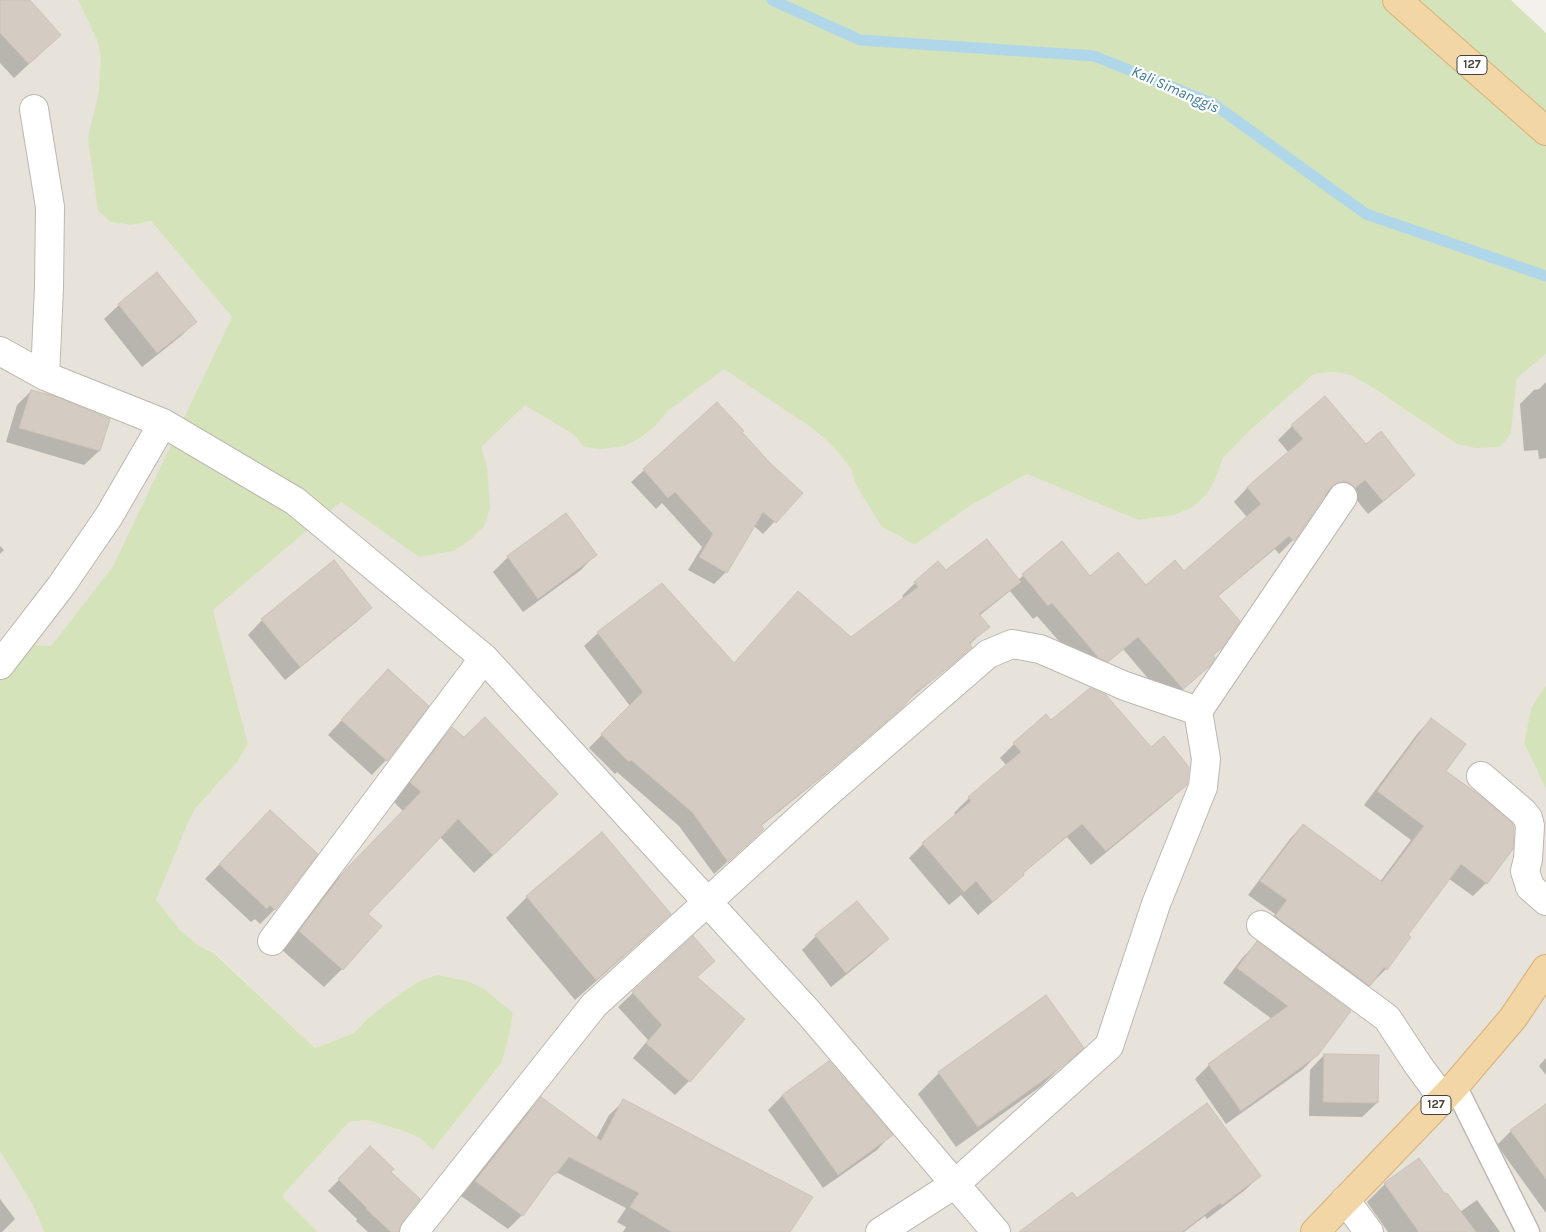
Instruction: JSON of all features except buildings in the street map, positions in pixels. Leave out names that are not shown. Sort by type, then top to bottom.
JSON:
[{"type":"main road","name":"127","points":[[1397,0],[1546,131]]},
{"type":"main road","name":"127","points":[[1314,1232],[1449,1092],[1513,1018],[1546,969]]},
{"type":"street","points":[[34,109],[50,208],[50,288],[45,376]]},
{"type":"street","points":[[0,351],[45,376],[163,423],[295,501],[484,658],[809,1013],[996,1232]]},
{"type":"street","points":[[0,665],[61,586],[110,516],[163,423]]},
{"type":"street","points":[[880,1232],[955,1184],[1110,1046],[1156,904],[1204,787],[1206,759],[1198,711],[1343,497]]},
{"type":"street","points":[[414,1232],[594,1005],[822,798],[988,654],[1012,644],[1040,649],[1125,686],[1198,711]]},
{"type":"street","points":[[272,941],[484,658]]},
{"type":"street","points":[[1481,776],[1528,818],[1530,826],[1528,859],[1525,870],[1530,887],[1546,901]]},
{"type":"street","points":[[1261,925],[1387,1018],[1418,1065],[1449,1092]]},
{"type":"street","points":[[1345,1200],[1369,1232]]},
{"type":"lane","points":[[1449,1092],[1528,1232]]},
{"type":"shaded area","points":[[0,0],[78,0],[97,40],[101,57],[98,96],[98,209],[110,222],[131,225],[151,221],[232,317],[113,566],[51,646],[0,643]]},
{"type":"shaded area","points":[[1546,354],[1546,685],[1531,708],[1524,743],[1546,789],[1546,1232],[318,1232],[282,1196],[349,1122],[367,1120],[403,1131],[420,1138],[433,1150],[502,1062],[513,1013],[420,981],[368,1018],[354,1033],[315,1048],[215,953],[199,946],[180,930],[156,900],[195,809],[238,761],[248,744],[213,610],[341,502],[419,557],[454,551],[469,541],[487,466],[480,447],[525,404],[573,434],[584,447],[655,426],[668,411],[724,368],[825,439],[851,469],[857,487],[882,527],[914,545],[973,504],[1027,474],[1138,520],[1175,515],[1193,507],[1207,494],[1216,478],[1223,458],[1248,432],[1314,374],[1332,372],[1351,375],[1383,394],[1457,444],[1511,433],[1517,378]]},
{"type":"shaded area","points":[[0,1151],[33,1205],[44,1232],[0,1232]]},
{"type":"green space","points":[[78,0],[1511,0],[1546,33],[1546,354],[1517,378],[1511,433],[1500,447],[1476,448],[1457,444],[1383,394],[1351,375],[1332,372],[1314,374],[1248,432],[1223,458],[1216,478],[1207,494],[1193,507],[1175,515],[1138,520],[1027,474],[973,504],[914,545],[882,527],[857,487],[851,469],[825,439],[809,426],[724,369],[668,411],[655,426],[640,438],[624,446],[602,449],[584,447],[573,434],[525,405],[481,447],[487,466],[490,508],[484,526],[469,541],[454,551],[419,557],[341,502],[213,610],[248,744],[238,761],[195,809],[156,900],[180,930],[199,946],[214,953],[315,1048],[354,1033],[368,1018],[402,992],[420,981],[437,975],[467,981],[484,989],[513,1013],[502,1062],[433,1150],[420,1138],[403,1131],[367,1120],[349,1122],[282,1196],[318,1232],[44,1232],[33,1205],[0,1151],[0,643],[51,646],[113,566],[232,317],[151,221],[131,225],[110,222],[98,210],[88,138],[98,96],[101,57],[97,40]]},
{"type":"green space","points":[[1546,685],[1546,789],[1524,743],[1531,708]]},
{"type":"waterway","name":"Kali Simanggis","points":[[772,0],[860,40],[1094,56],[1212,103],[1366,214],[1546,276]]}]
